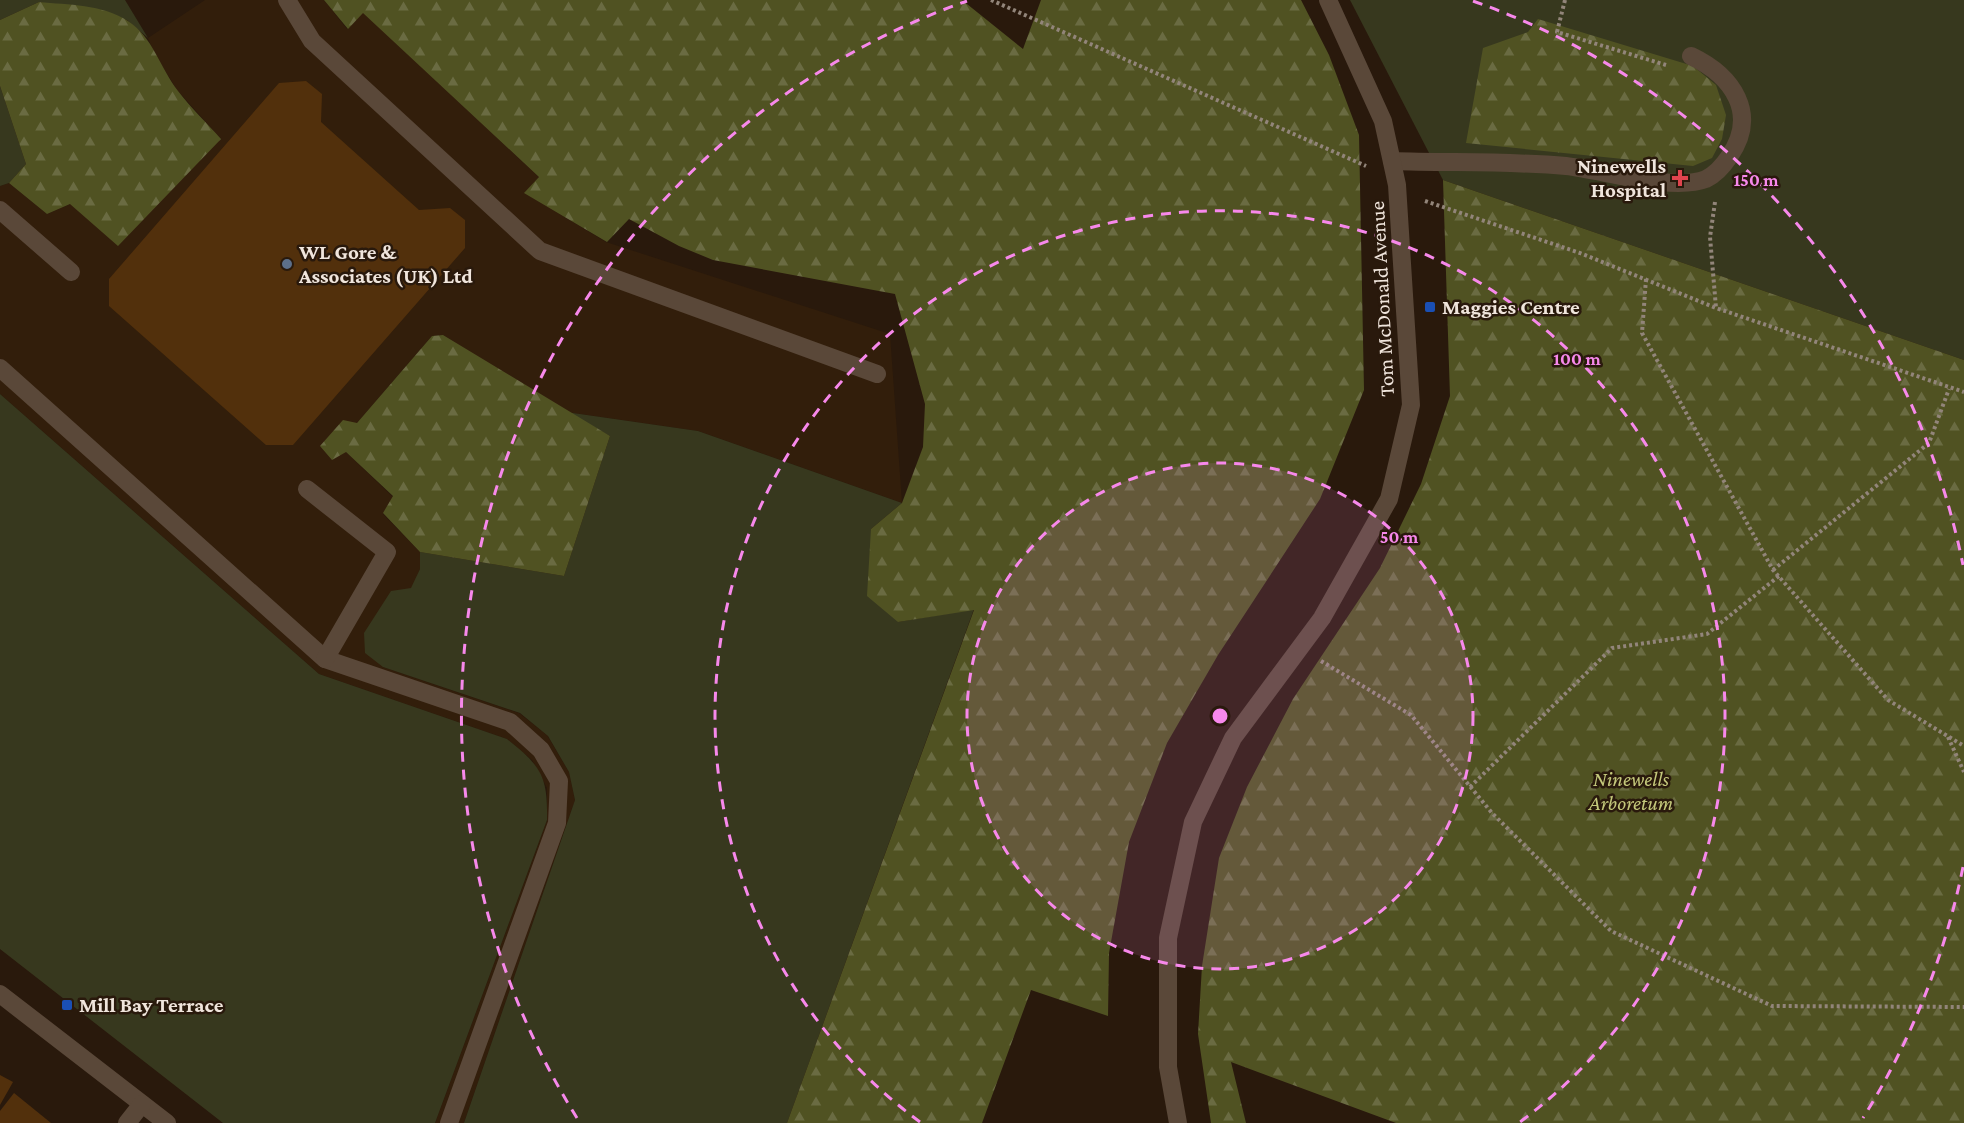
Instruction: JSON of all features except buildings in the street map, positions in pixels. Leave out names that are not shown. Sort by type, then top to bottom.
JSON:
[{"type":"street","points":[[287,0],[312,41],[540,251],[877,374]]},
{"type":"street","name":"Tom McDonald Avenue","points":[[1178,1123],[1168,1067],[1168,938],[1193,822],[1233,738],[1322,618],[1389,500],[1411,405],[1395,177],[1383,121],[1328,0]]},
{"type":"street","points":[[1395,177],[1566,166],[1682,184],[1707,178],[1720,169],[1740,140],[1741,103],[1714,67],[1691,56]]},
{"type":"street","points":[[0,210],[71,272]]},
{"type":"street","points":[[0,368],[325,659],[510,722],[541,750],[560,781],[557,823],[449,1123]]},
{"type":"street","points":[[307,489],[387,552],[325,659]]},
{"type":"street","points":[[0,994],[167,1123]]},
{"type":"street","points":[[127,1123],[142,1104]]},
{"type":"path","points":[[991,0],[1381,172],[1716,308],[1949,389],[1964,392]]},
{"type":"path","points":[[1565,0],[1557,32],[1671,66]]},
{"type":"path","points":[[1716,308],[1710,237],[1720,169]]},
{"type":"path","points":[[1646,279],[1642,333],[1773,570],[1888,700],[1964,746]]},
{"type":"path","points":[[1773,570],[1929,444],[1949,389]]},
{"type":"path","points":[[1470,787],[1612,648],[1707,634],[1779,576]]},
{"type":"path","points":[[1300,648],[1411,715],[1492,813],[1611,931],[1772,1006],[1964,1007]]},
{"type":"path","points":[[1948,737],[1964,772]]},
{"type":"shaded area","points":[[205,0],[324,0],[347,29],[363,12],[539,177],[525,193],[606,242],[890,334],[902,503],[698,431],[566,412],[443,335],[432,336],[357,423],[346,452],[393,497],[383,514],[420,552],[420,569],[383,667],[519,713],[547,735],[569,772],[575,800],[464,1123],[435,1123],[547,820],[547,788],[532,760],[507,739],[319,674],[0,394],[0,186],[9,183],[47,214],[221,139],[177,90],[154,53],[148,38]]},
{"type":"green space","points":[[0,0],[125,0],[148,38],[127,20],[39,2],[0,20]]},
{"type":"green space","points":[[324,0],[962,0],[1023,49],[1041,0],[1301,0],[1329,55],[1359,135],[1364,390],[1320,499],[1218,655],[1167,743],[1129,842],[1109,953],[1108,1016],[1031,990],[982,1123],[787,1123],[974,610],[898,622],[867,596],[871,529],[902,503],[923,447],[925,404],[895,294],[713,260],[679,246],[629,219],[607,242],[524,193],[539,177],[363,13],[348,29]]},
{"type":"green space","name":"Ninewells Hospital","points":[[1350,0],[1964,0],[1964,360],[1443,180]]},
{"type":"green space","points":[[39,2],[96,8],[128,21],[144,35],[178,91],[221,139],[118,246],[70,204],[47,214],[9,183],[26,164],[0,86],[0,20]]},
{"type":"green space","points":[[1538,19],[1693,66],[1716,85],[1726,115],[1722,139],[1712,158],[1693,166],[1466,143],[1483,48],[1528,32]]},
{"type":"green space","points":[[0,86],[26,164],[9,183],[0,186]]},
{"type":"green space","name":"Ninewells Arboretum","points":[[1443,180],[1964,360],[1964,1123],[1396,1123],[1231,1062],[1246,1123],[1211,1123],[1198,1034],[1202,966],[1219,858],[1247,787],[1293,699],[1380,568],[1421,484],[1450,396]]},
{"type":"green space","points":[[443,335],[610,436],[564,576],[420,552],[383,513],[393,496],[346,452],[332,460],[320,446],[343,420],[357,423],[432,336]]},
{"type":"green space","points":[[0,394],[319,674],[507,739],[528,757],[540,773],[546,793],[547,820],[435,1123],[223,1123],[0,949]]},
{"type":"green space","points":[[566,412],[698,431],[902,503],[871,529],[898,622],[974,609],[787,1123],[464,1123],[575,800],[569,772],[548,736],[520,713],[383,667],[365,653],[364,633],[391,591],[411,588],[420,569],[420,552],[564,576],[610,436]]},
{"type":"place","name":"Ninewells Hospital","points":[[1680,178]]},
{"type":"place","name":"WL Gore & Associates (UK) Ltd","points":[[287,264]]},
{"type":"place","name":"Maggies Centre","points":[[1430,307]]},
{"type":"place","name":"Mill Bay Terrace","points":[[67,1005]]}]
